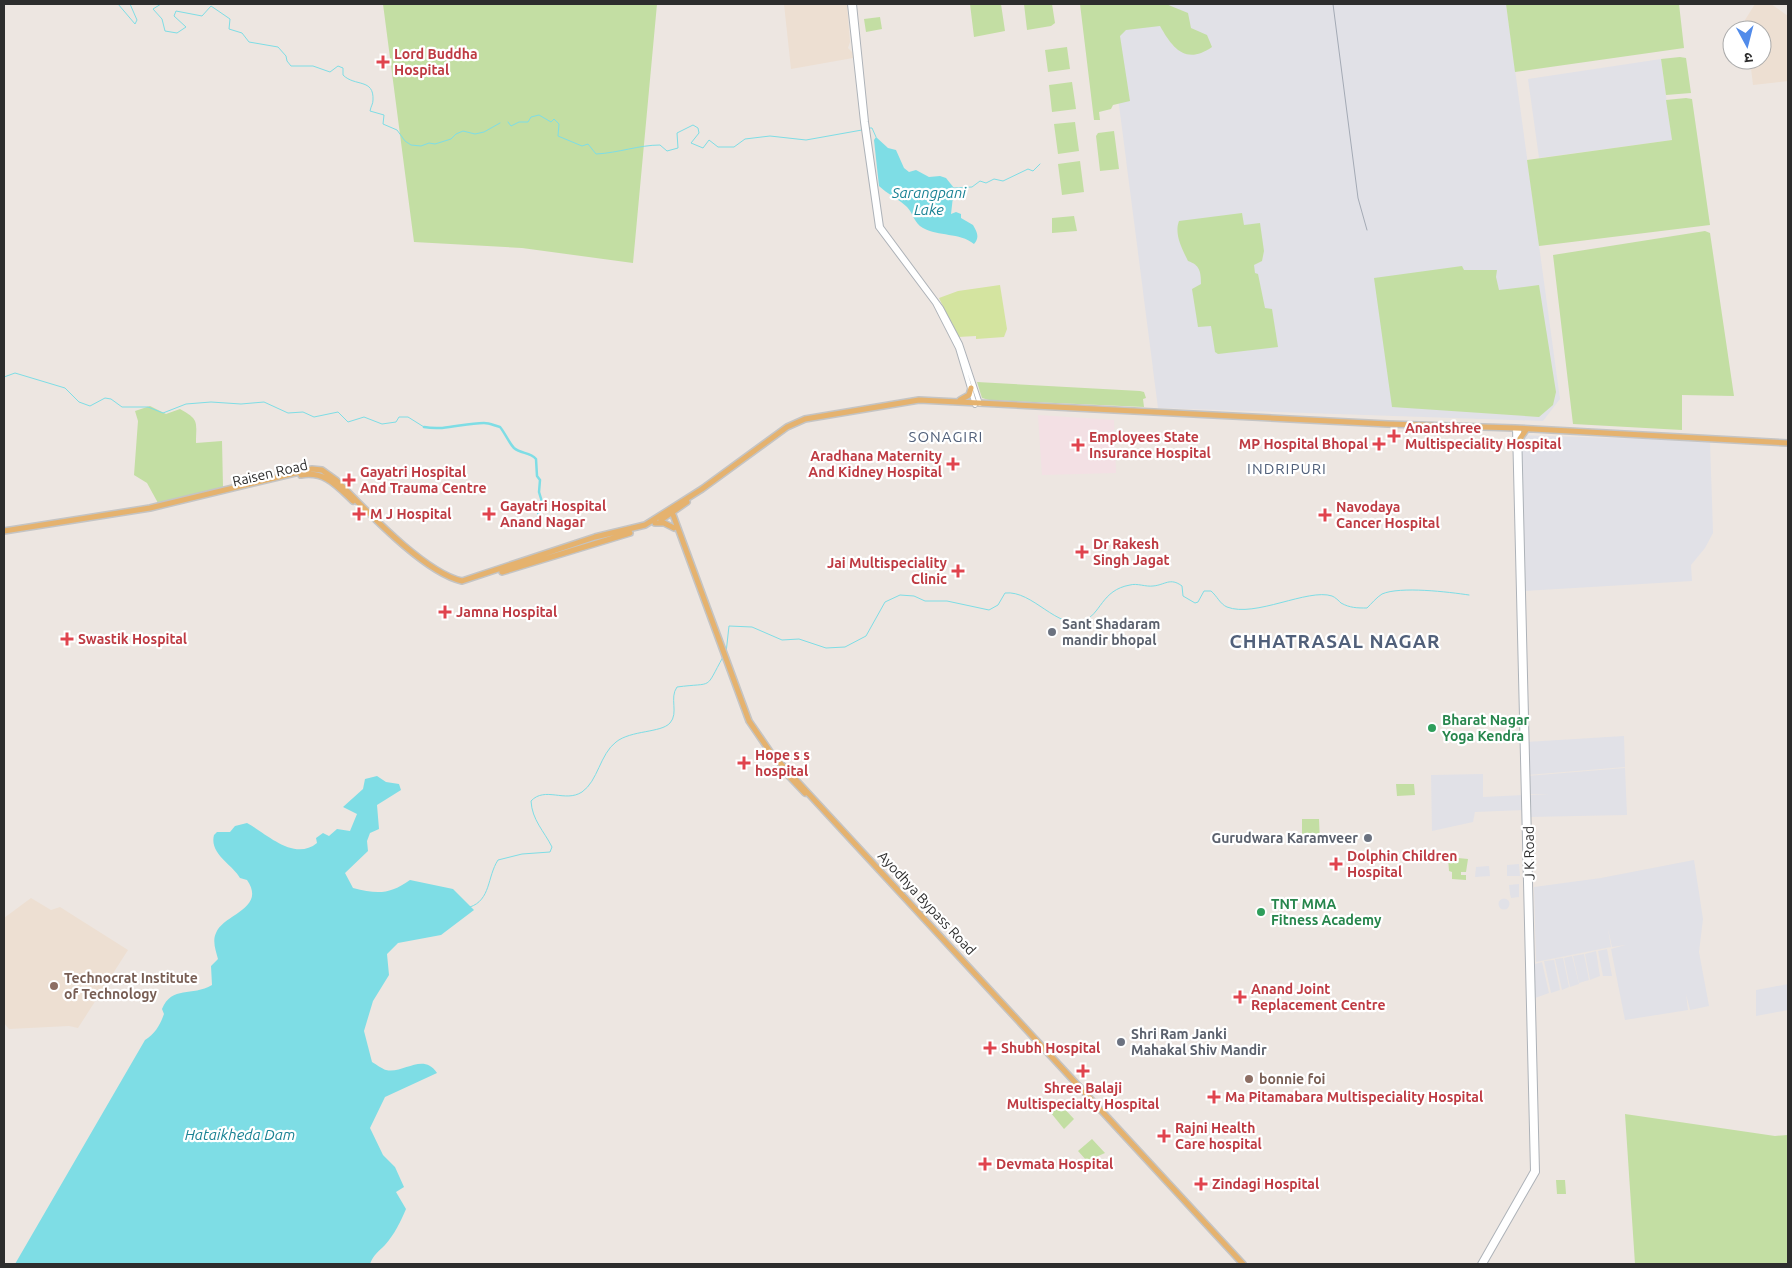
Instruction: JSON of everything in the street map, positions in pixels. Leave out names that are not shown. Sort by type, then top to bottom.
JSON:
[{"type":"main road","points":[[852,4],[866,134],[881,227],[933,295],[960,348],[977,403]]},
{"type":"main road","points":[[960,348],[977,403]]},
{"type":"main road","points":[[960,401],[969,395],[971,388]]},
{"type":"main road","points":[[670,512],[787,427],[805,419],[919,400],[977,403]]},
{"type":"main road","points":[[670,512],[683,505],[789,430],[806,422],[920,403],[977,403],[1374,423],[1517,428],[1788,443]]},
{"type":"main road","points":[[1517,428],[1788,443]]},
{"type":"main road","name":"J K Road","points":[[1517,428],[1519,440],[1526,807]]},
{"type":"main road","name":"J K Road","points":[[1481,1264],[1535,1173],[1517,428]]},
{"type":"main road","points":[[1519,440],[1526,430]]},
{"type":"main road","name":"Raisen Road","points":[[4,532],[101,517],[195,498],[312,469],[322,470],[336,480],[431,568],[452,579],[462,581],[645,525],[670,512]]},
{"type":"main road","points":[[655,523],[664,523],[675,527],[683,505]]},
{"type":"main road","name":"Raisen Road","points":[[597,540],[655,523],[670,512]]},
{"type":"main road","name":"Ayodhya Bypass Road","points":[[670,512],[750,728],[778,766],[962,962],[1239,1264]]},
{"type":"main road","name":"Ayodhya Bypass Road","points":[[1166,1184],[1243,1264]]},
{"type":"shaded area","points":[[784,4],[847,4],[850,42],[848,48],[852,52],[853,58],[791,69]]},
{"type":"shaded area","points":[[1106,4],[1506,4],[1560,399],[1543,421],[1158,408]]},
{"type":"shaded area","points":[[1755,4],[1771,4],[1788,16],[1788,81],[1753,85],[1751,70],[1772,70],[1772,20],[1745,20]]},
{"type":"shaded area","points":[[1661,59],[1672,140],[1539,158],[1528,79]]},
{"type":"shaded area","name":"Employees State Insurance Hospital","points":[[1038,415],[1114,420],[1116,473],[1042,475]]},
{"type":"shaded area","points":[[1519,435],[1710,441],[1713,533],[1705,548],[1691,565],[1692,581],[1523,591]]},
{"type":"shaded area","points":[[1624,736],[1625,767],[1527,775],[1526,742]]},
{"type":"shaded area","points":[[1625,768],[1627,815],[1528,817],[1528,795],[1549,794],[1529,794],[1527,776]]},
{"type":"shaded area","points":[[1483,774],[1483,797],[1524,795],[1524,810],[1475,812],[1473,822],[1432,831],[1431,775]]},
{"type":"shaded area","points":[[1694,860],[1703,919],[1699,952],[1709,1006],[1690,1010],[1686,994],[1688,1010],[1625,1020],[1611,949],[1625,945],[1612,947],[1608,929],[1611,947],[1536,962],[1534,887],[1601,878]]},
{"type":"shaded area","points":[[1519,864],[1520,876],[1507,876],[1507,865]]},
{"type":"shaded area","points":[[1489,866],[1490,876],[1475,877],[1476,867]]},
{"type":"shaded area","points":[[1519,884],[1519,897],[1511,898],[1509,885]]},
{"type":"shaded area","name":"Technocrat Institute of Technology","points":[[31,898],[51,910],[60,907],[128,950],[78,1028],[69,1026],[9,1029],[4,1023],[4,918]]},
{"type":"shaded area","points":[[1504,898],[1510,904],[1504,910],[1498,904]]},
{"type":"shaded area","points":[[1607,949],[1612,976],[1603,976],[1598,951]]},
{"type":"shaded area","points":[[1596,951],[1600,976],[1590,980],[1585,954]]},
{"type":"shaded area","points":[[1584,954],[1589,980],[1579,983],[1573,956]]},
{"type":"shaded area","points":[[1572,956],[1579,984],[1570,987],[1564,958]]},
{"type":"shaded area","points":[[1563,958],[1569,987],[1562,990],[1555,959]]},
{"type":"shaded area","points":[[1554,960],[1560,990],[1551,993],[1544,961]]},
{"type":"shaded area","points":[[1542,962],[1549,993],[1535,998],[1535,964]]},
{"type":"shaded area","points":[[1788,984],[1788,1010],[1756,1016],[1756,990]]},
{"type":"green space","points":[[383,4],[657,4],[633,263],[522,248],[414,242]]},
{"type":"green space","points":[[970,4],[1001,4],[1005,31],[974,37]]},
{"type":"green space","points":[[1024,4],[1052,4],[1055,23],[1051,26],[1027,30]]},
{"type":"green space","points":[[1080,4],[1166,4],[1188,13],[1191,28],[1207,35],[1212,47],[1195,55],[1188,54],[1181,52],[1170,42],[1160,26],[1126,30],[1120,36],[1130,101],[1113,105],[1111,109],[1099,112],[1100,120],[1094,120]]},
{"type":"green space","points":[[1506,4],[1679,4],[1684,48],[1515,72]]},
{"type":"green space","points":[[880,17],[882,29],[866,32],[864,19]]},
{"type":"green space","points":[[1067,47],[1070,69],[1048,72],[1045,50]]},
{"type":"green space","points":[[1686,58],[1691,93],[1666,95],[1661,59]]},
{"type":"green space","points":[[1072,82],[1076,109],[1052,112],[1049,85]]},
{"type":"green space","points":[[1692,99],[1710,225],[1539,246],[1527,160],[1672,140],[1666,100]]},
{"type":"green space","points":[[1075,122],[1079,151],[1058,154],[1054,124]]},
{"type":"green space","points":[[1114,131],[1119,169],[1100,171],[1096,136],[1098,133]]},
{"type":"green space","points":[[1080,161],[1084,192],[1062,195],[1058,164]]},
{"type":"green space","points":[[1242,213],[1244,225],[1260,223],[1264,251],[1262,261],[1254,265],[1255,273],[1258,274],[1265,308],[1272,309],[1278,347],[1218,354],[1215,352],[1211,326],[1198,327],[1192,289],[1201,284],[1200,273],[1195,265],[1188,261],[1179,241],[1177,231],[1179,221]]},
{"type":"green space","points":[[1074,216],[1077,231],[1052,233],[1052,218]]},
{"type":"green space","points":[[1705,231],[1710,233],[1734,396],[1682,395],[1682,430],[1573,424],[1553,255]]},
{"type":"green space","points":[[1462,266],[1464,270],[1497,270],[1496,277],[1499,290],[1539,285],[1556,392],[1553,405],[1539,417],[1392,407],[1374,278]]},
{"type":"green space","points":[[1000,285],[1007,329],[1004,337],[976,339],[976,336],[958,337],[939,298],[958,291]]},
{"type":"green space","points":[[977,382],[1140,391],[1144,392],[1146,398],[1143,399],[1144,407],[989,400],[982,398]]},
{"type":"green space","points":[[150,406],[166,414],[180,409],[191,416],[196,422],[196,443],[222,441],[223,487],[158,503],[147,483],[134,475],[138,421],[135,411]]},
{"type":"green space","points":[[1396,784],[1414,784],[1415,795],[1397,796]]},
{"type":"green space","points":[[1302,819],[1319,819],[1320,843],[1302,843]]},
{"type":"green space","points":[[1448,857],[1468,859],[1466,872],[1461,872],[1461,875],[1466,875],[1466,880],[1452,879],[1452,872],[1449,871]]},
{"type":"green space","points":[[1061,1105],[1074,1119],[1064,1129],[1051,1113]]},
{"type":"green space","points":[[1625,1114],[1775,1136],[1788,1135],[1788,1264],[1635,1264]]},
{"type":"green space","points":[[1092,1139],[1105,1153],[1087,1161],[1078,1151]]},
{"type":"green space","points":[[1556,1180],[1565,1180],[1566,1194],[1557,1194]]},
{"type":"water","name":"Sarangpani Lake","points":[[876,137],[888,148],[896,150],[904,168],[909,172],[916,170],[929,177],[940,176],[946,178],[954,188],[951,214],[956,212],[961,214],[961,218],[973,225],[977,232],[974,244],[962,238],[936,233],[923,228],[907,207],[879,186],[874,140]]},
{"type":"water","name":"Hataikheda Dam","points":[[377,776],[386,782],[399,784],[401,790],[377,805],[379,829],[370,833],[367,841],[368,851],[345,873],[353,888],[383,892],[403,885],[410,880],[453,889],[474,910],[441,935],[398,943],[387,954],[389,975],[373,1001],[364,1031],[372,1062],[383,1069],[393,1070],[426,1064],[437,1073],[385,1097],[370,1128],[383,1155],[395,1167],[404,1187],[396,1192],[406,1209],[388,1241],[375,1255],[370,1264],[15,1264],[145,1040],[152,1035],[159,1025],[164,1014],[162,1009],[166,1002],[177,994],[212,985],[211,966],[218,959],[214,943],[216,933],[220,926],[248,905],[252,898],[252,890],[247,880],[240,878],[218,854],[213,842],[214,835],[217,832],[230,832],[235,826],[247,823],[280,844],[290,848],[308,848],[317,843],[316,838],[323,833],[329,836],[337,829],[350,831],[357,814],[343,807],[363,789],[365,779]]},
{"type":"waterway","points":[[118,4],[135,24],[137,20],[130,4]]},
{"type":"waterway","points":[[161,4],[153,9],[162,19],[165,31],[177,33],[186,27],[174,16],[176,11],[202,16],[211,6],[230,19],[229,29],[242,33],[249,42],[278,47],[286,56],[291,66],[313,66],[330,72],[338,66],[343,68],[343,75],[348,79],[370,88],[373,100],[370,111],[384,115],[383,124],[397,130],[405,141],[411,145],[435,144],[451,139],[463,131],[475,134],[484,132],[500,123]]},
{"type":"waterway","points":[[508,122],[511,126],[519,122],[528,122],[531,117],[539,115],[551,122],[554,119],[559,124],[558,136],[582,146],[588,144],[596,154],[652,145],[660,145],[667,151],[678,148],[677,133],[693,125],[698,128],[699,133],[691,143],[703,148],[709,140],[718,147],[734,147],[745,139],[770,136],[806,140],[862,130]]},
{"type":"waterway","points":[[868,128],[872,128],[876,137]]},
{"type":"waterway","points":[[954,188],[972,187],[980,181],[986,183],[994,179],[1003,181],[1028,169],[1033,171],[1040,164]]},
{"type":"waterway","points":[[4,377],[15,373],[65,388],[79,402],[90,406],[105,398],[111,399],[122,407],[148,407],[163,413],[186,404],[264,402],[288,413],[303,412],[314,417],[338,412],[348,422],[364,417],[382,424],[396,422],[399,417],[408,417],[424,427]]},
{"type":"waterway","points":[[424,427],[439,428],[484,423],[500,427],[514,448],[536,459],[537,476],[540,480],[539,492],[542,502],[537,505],[540,526]]},
{"type":"waterway","points":[[726,653],[729,626],[752,627],[782,640],[799,639],[826,648],[845,647],[866,636],[885,602],[900,595],[914,596],[925,601],[947,601],[989,610],[998,605],[1005,593],[1015,594],[1025,597],[1064,620],[1073,622],[1089,618],[1107,597],[1120,588],[1133,585],[1153,586],[1171,582],[1182,586],[1183,596],[1195,603],[1198,602],[1204,591],[1211,591],[1225,606],[1239,609],[1252,609],[1309,596],[1322,595],[1333,597],[1347,606],[1367,608],[1380,595],[1400,590],[1425,590],[1469,595]]},
{"type":"waterway","points":[[470,907],[477,904],[485,894],[498,860],[522,854],[550,852],[552,847],[536,820],[531,801],[542,795],[569,796],[582,792],[592,781],[606,753],[616,742],[630,735],[660,728],[670,723],[674,715],[674,696],[677,687],[707,683],[723,657]]},
{"type":"railway","points":[[1333,4],[1358,198],[1367,230]]},
{"type":"place","name":"Lord Buddha Hospital","points":[[383,62]]},
{"type":"place","name":"Anantshree Multispeciality Hospital","points":[[1394,436]]},
{"type":"place","name":"MP Hospital Bhopal","points":[[1379,444]]},
{"type":"place","name":"Employees State Insurance Hospital","points":[[1078,445]]},
{"type":"place","name":"Aradhana Maternity And Kidney Hospital","points":[[953,464]]},
{"type":"place","name":"Gayatri Hospital And Trauma Centre","points":[[349,480]]},
{"type":"place","name":"M J Hospital","points":[[359,514]]},
{"type":"place","name":"Gayatri Hospital Anand Nagar","points":[[489,514]]},
{"type":"place","name":"Navodaya Cancer Hospital","points":[[1325,515]]},
{"type":"place","name":"Dr Rakesh Singh Jagat","points":[[1082,552]]},
{"type":"place","name":"Jai Multispeciality Clinic","points":[[958,571]]},
{"type":"place","name":"Jamna Hospital","points":[[445,612]]},
{"type":"place","name":"Sant Shadaram mandir bhopal","points":[[1052,632]]},
{"type":"place","name":"Swastik Hospital","points":[[67,639]]},
{"type":"place","name":"Bharat Nagar Yoga Kendra","points":[[1432,728]]},
{"type":"place","name":"Hope s s hospital","points":[[744,763]]},
{"type":"place","name":"Gurudwara Karamveer","points":[[1368,838]]},
{"type":"place","name":"Dolphin Children Hospital","points":[[1336,864]]},
{"type":"place","name":"TNT MMA Fitness Academy","points":[[1261,912]]},
{"type":"place","name":"Technocrat Institute of Technology","points":[[54,986]]},
{"type":"place","name":"Anand Joint Replacement Centre","points":[[1240,997]]},
{"type":"place","name":"Shri Ram Janki Mahakal Shiv Mandir","points":[[1121,1042]]},
{"type":"place","name":"Shubh Hospital","points":[[990,1048]]},
{"type":"place","name":"Shree Balaji Multispecialty Hospital","points":[[1083,1071]]},
{"type":"place","name":"bonnie foi","points":[[1249,1079]]},
{"type":"place","name":"Ma Pitamabara Multispeciality Hospital","points":[[1214,1097]]},
{"type":"place","name":"Rajni Health Care hospital","points":[[1164,1136]]},
{"type":"place","name":"Devmata Hospital","points":[[985,1164]]},
{"type":"place","name":"Zindagi Hospital","points":[[1201,1184]]},
{"type":"district","name":"SONAGIRI","points":[[946,436]]},
{"type":"district","name":"INDRIPURI","points":[[1287,468]]},
{"type":"district","name":"CHHATRASAL NAGAR","points":[[1335,641]]}]
